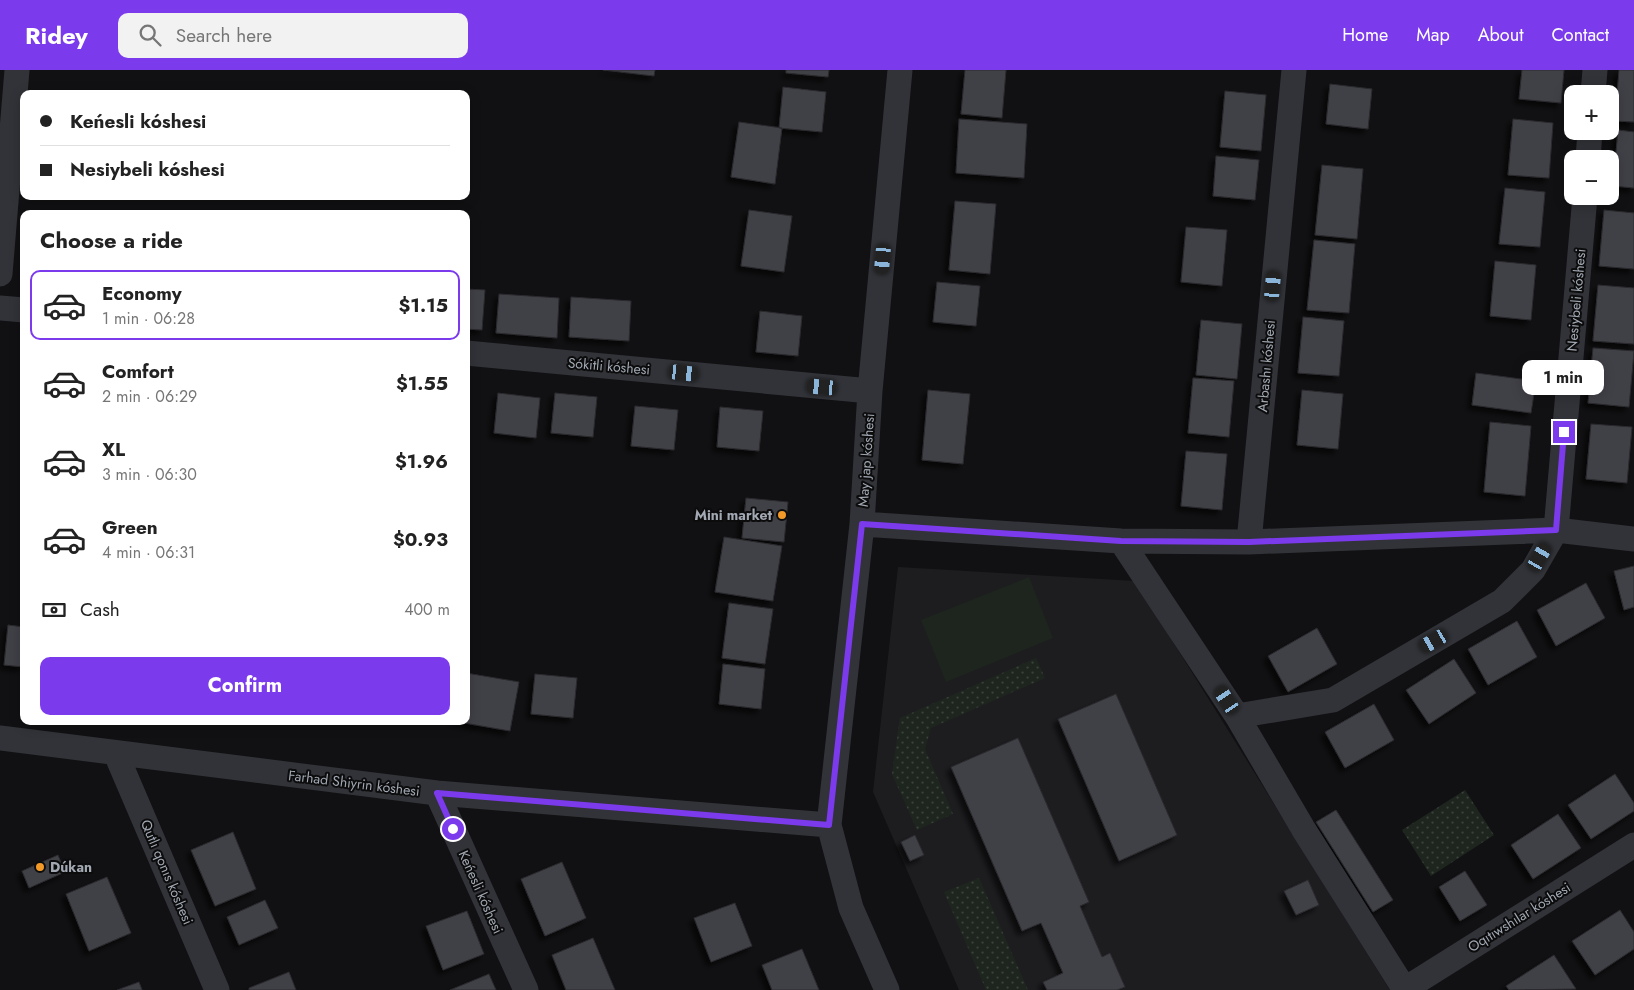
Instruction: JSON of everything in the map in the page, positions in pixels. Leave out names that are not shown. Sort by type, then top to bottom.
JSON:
[{"type":"street","points":[[0,274],[17,70]]},
{"type":"street","name":"May jap kóshesi","points":[[887,990],[851,908],[829,825],[862,524],[870,391],[900,70]]},
{"type":"street","name":"Arbashı kóshesi","points":[[1249,542],[1294,70]]},
{"type":"street","points":[[1594,85],[1595,70]]},
{"type":"street","name":"Nesiybeli kóshesi","points":[[1238,716],[1333,700],[1502,602],[1533,570],[1556,530],[1583,205]]},
{"type":"street","points":[[0,308],[20,310]]},
{"type":"street","name":"Sókitli kóshesi","points":[[470,353],[870,391]]},
{"type":"street","points":[[862,524],[1121,541],[1249,542],[1556,530],[1634,539]]},
{"type":"street","points":[[1121,541],[1238,716],[1304,830],[1405,990]]},
{"type":"street","name":"Farhad Shiyrin kóshesi","points":[[0,738],[437,793],[829,825]]},
{"type":"street","name":"Qutlı qonıs kóshesi","points":[[116,754],[217,990]]},
{"type":"street","name":"Keńesli kóshesi","points":[[437,793],[526,990]]},
{"type":"street","name":"Oqıtıwshılar kóshesi","points":[[1405,990],[1634,845]]},
{"type":"shaded area","points":[[898,567],[1135,581],[1390,990],[959,990],[873,792]]},
{"type":"shaded area","points":[[1029,577],[1053,638],[946,682],[921,620]]},
{"type":"shaded area","points":[[1036,658],[1045,678],[931,728],[925,749],[953,814],[917,830],[892,774],[900,718]]},
{"type":"shaded area","points":[[1465,790],[1494,835],[1431,876],[1402,830]]},
{"type":"shaded area","points":[[979,878],[1028,990],[986,990],[944,892]]},
{"type":"building","points":[[603,70],[655,70],[654,76]]},
{"type":"building","points":[[786,70],[829,70],[828,77],[786,73]]},
{"type":"building","points":[[965,70],[1006,70],[1002,118],[961,114]]},
{"type":"building","points":[[1522,70],[1564,70],[1561,103],[1519,99]]},
{"type":"building","points":[[1619,70],[1634,70],[1634,122],[1619,121]]},
{"type":"building","points":[[1330,84],[1372,89],[1368,129],[1326,124]]},
{"type":"building","points":[[783,87],[826,92],[822,132],[779,128]]},
{"type":"building","points":[[1225,91],[1266,95],[1261,151],[1220,147]]},
{"type":"building","points":[[959,119],[1027,124],[1024,178],[956,173]]},
{"type":"building","points":[[1513,119],[1553,123],[1549,178],[1508,175]]},
{"type":"building","points":[[739,122],[782,128],[775,184],[731,177]]},
{"type":"building","points":[[1619,130],[1634,132],[1634,188],[1619,187],[1619,150],[1616,150]]},
{"type":"building","points":[[1216,156],[1259,160],[1255,200],[1213,196]]},
{"type":"building","points":[[1322,165],[1363,169],[1357,239],[1315,235]]},
{"type":"building","points":[[1505,188],[1545,192],[1540,247],[1499,244]]},
{"type":"building","points":[[955,201],[996,204],[990,274],[949,270]]},
{"type":"building","points":[[749,210],[792,216],[784,272],[741,266]]},
{"type":"building","points":[[1604,210],[1634,213],[1634,269],[1599,266]]},
{"type":"building","points":[[1186,227],[1227,230],[1222,286],[1181,282]]},
{"type":"building","points":[[1314,240],[1355,244],[1349,313],[1307,310]]},
{"type":"building","points":[[1495,261],[1536,265],[1531,320],[1490,316]]},
{"type":"building","points":[[937,282],[980,286],[976,326],[933,322]]},
{"type":"building","points":[[1598,285],[1634,288],[1634,344],[1593,341]]},
{"type":"building","points":[[470,289],[485,290],[482,330],[470,329]]},
{"type":"building","points":[[499,294],[559,298],[557,338],[496,333]]},
{"type":"building","points":[[571,297],[631,301],[629,341],[569,337]]},
{"type":"building","points":[[760,311],[802,316],[798,356],[756,352]]},
{"type":"building","points":[[1303,317],[1344,321],[1339,376],[1298,373]]},
{"type":"building","points":[[1201,320],[1242,324],[1237,379],[1196,375]]},
{"type":"building","points":[[1593,348],[1634,351],[1629,407],[1588,403]]},
{"type":"building","points":[[1476,373],[1536,381],[1531,413],[1472,405]]},
{"type":"building","points":[[1193,378],[1234,381],[1229,437],[1188,433]]},
{"type":"building","points":[[928,390],[970,394],[963,464],[922,460]]},
{"type":"building","points":[[1302,390],[1343,394],[1338,449],[1297,445]]},
{"type":"building","points":[[498,393],[540,398],[536,438],[494,433]]},
{"type":"building","points":[[555,393],[597,397],[593,437],[551,433]]},
{"type":"building","points":[[635,406],[678,410],[674,450],[631,446]]},
{"type":"building","points":[[720,407],[763,411],[759,451],[717,447]]},
{"type":"building","points":[[1490,422],[1531,426],[1525,496],[1484,492]]},
{"type":"building","points":[[1591,424],[1632,427],[1627,483],[1586,479]]},
{"type":"building","points":[[1186,451],[1227,454],[1222,510],[1181,506]]},
{"type":"building","points":[[746,498],[788,502],[784,542],[742,538]]},
{"type":"building","points":[[724,537],[782,546],[773,601],[715,592]]},
{"type":"building","points":[[1634,566],[1634,607],[1624,610],[1614,571]]},
{"type":"building","points":[[1586,583],[1605,618],[1556,646],[1537,610]]},
{"type":"building","points":[[729,603],[773,609],[765,664],[722,658]]},
{"type":"building","points":[[1517,621],[1537,657],[1488,685],[1468,649]]},
{"type":"building","points":[[8,625],[20,626],[20,667],[4,665]]},
{"type":"building","points":[[1317,628],[1337,664],[1288,692],[1268,656]]},
{"type":"building","points":[[1454,659],[1476,693],[1429,724],[1406,690]]},
{"type":"building","points":[[723,664],[765,669],[761,709],[719,704]]},
{"type":"building","points":[[470,674],[519,682],[510,731],[470,724]]},
{"type":"building","points":[[535,674],[577,678],[573,718],[531,714]]},
{"type":"building","points":[[1116,694],[1177,835],[1119,861],[1058,719]]},
{"type":"building","points":[[1374,704],[1394,740],[1345,768],[1325,732]]},
{"type":"building","points":[[1018,738],[1089,902],[1080,906],[1102,957],[1110,953],[1125,987],[1117,990],[1047,990],[1043,982],[1063,973],[1041,923],[1022,931],[951,767]]},
{"type":"building","points":[[1615,774],[1634,803],[1634,811],[1591,839],[1568,805]]},
{"type":"building","points":[[1336,810],[1393,900],[1373,912],[1316,822]]},
{"type":"building","points":[[1558,814],[1581,848],[1533,879],[1511,845]]},
{"type":"building","points":[[233,832],[256,889],[215,906],[191,850]]},
{"type":"building","points":[[915,835],[924,855],[910,861],[901,842]]},
{"type":"building","points":[[58,855],[65,872],[29,888],[22,871]]},
{"type":"building","points":[[562,862],[586,918],[545,936],[521,879]]},
{"type":"building","points":[[1465,871],[1487,905],[1460,921],[1439,887]]},
{"type":"building","points":[[107,877],[131,933],[89,951],[66,894]]},
{"type":"building","points":[[1308,880],[1319,905],[1296,915],[1284,891]]},
{"type":"building","points":[[265,900],[278,928],[239,945],[227,917]]},
{"type":"building","points":[[735,903],[752,946],[711,962],[694,918]]},
{"type":"building","points":[[1620,910],[1634,932],[1634,949],[1595,975],[1572,941]]},
{"type":"building","points":[[467,911],[484,954],[443,970],[426,926]]},
{"type":"building","points":[[593,938],[615,990],[566,990],[552,955]]},
{"type":"building","points":[[802,949],[819,990],[772,990],[762,965]]},
{"type":"building","points":[[1554,955],[1576,989],[1509,990],[1506,986]]},
{"type":"building","points":[[289,972],[296,990],[249,990],[249,988]]},
{"type":"building","points":[[489,974],[496,990],[450,990]]},
{"type":"building","points":[[139,982],[142,990],[117,990]]},
{"type":"place","name":"Mini market","points":[[782,515]]},
{"type":"place","name":"Dúkan","points":[[40,867]]},
{"type":"route","points":[[453,829],[437,793],[829,825],[862,524],[1121,541],[1249,542],[1556,530],[1564,432]]}]
